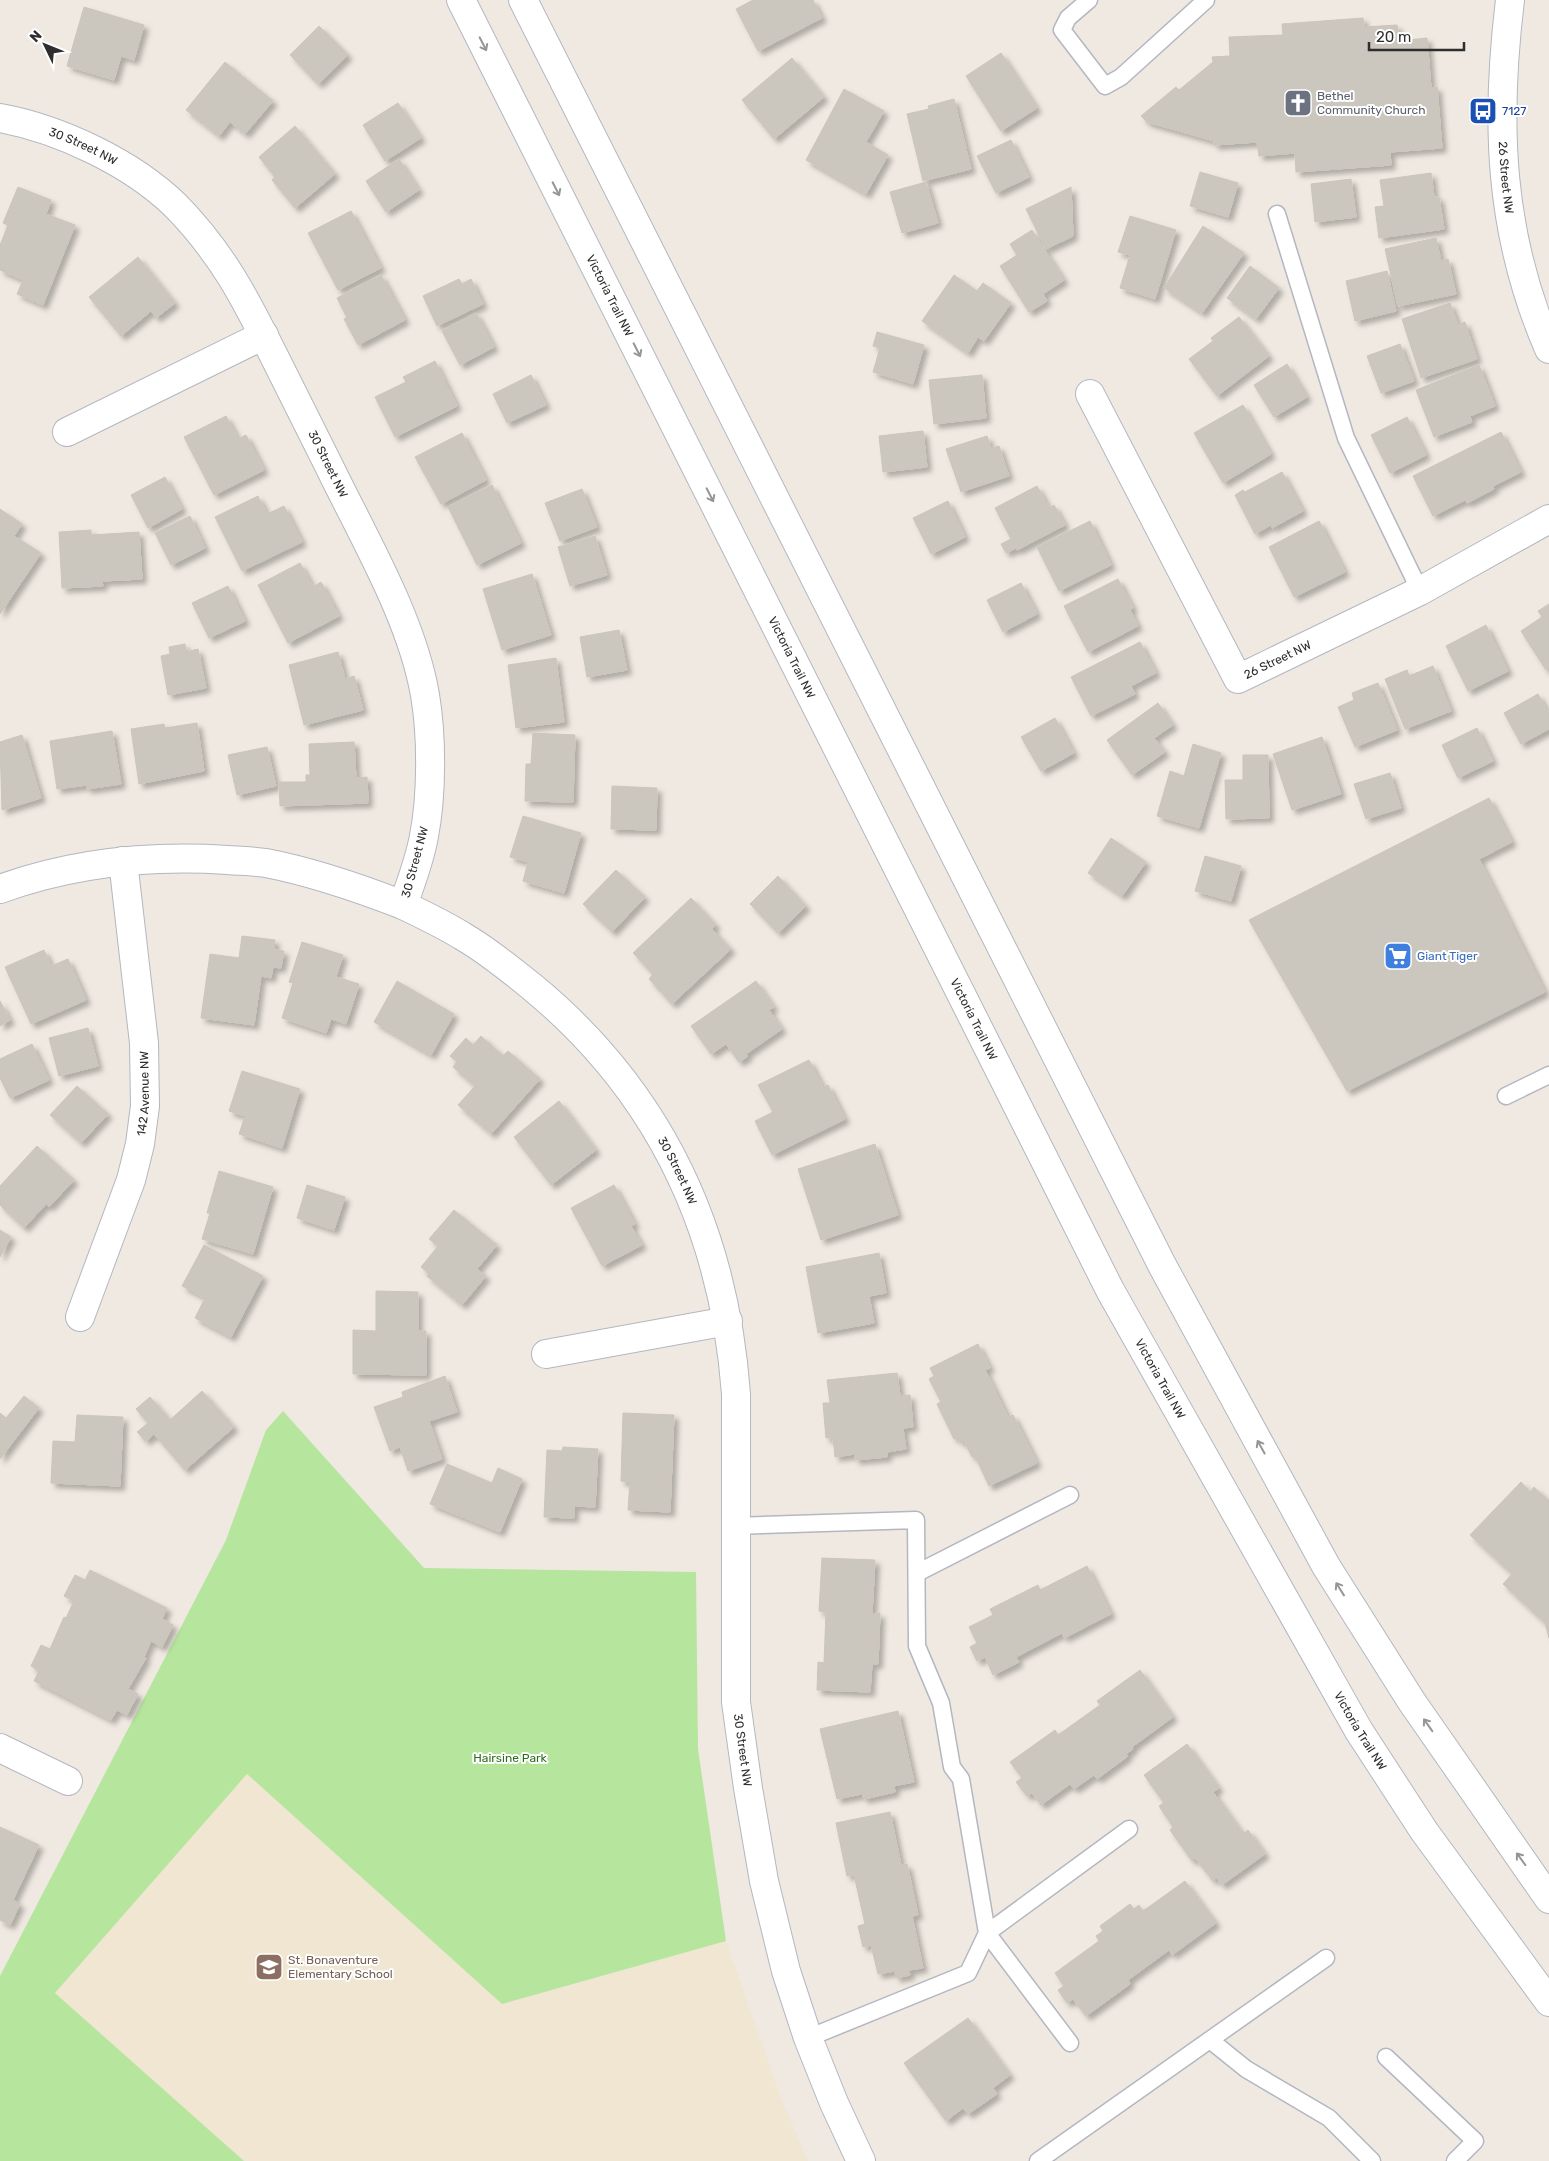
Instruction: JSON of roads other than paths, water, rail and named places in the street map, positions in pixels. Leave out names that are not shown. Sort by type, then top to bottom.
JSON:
[{"type":"street","name":"Victoria Trail NW","points":[[461,0],[1110,1290],[1359,1732],[1424,1831],[1549,2002]]},
{"type":"street","points":[[523,0],[1162,1265],[1326,1566],[1412,1702],[1549,1899]]},
{"type":"street","name":"26 Street NW","points":[[1510,0],[1502,89],[1504,173],[1510,223],[1521,275],[1549,349]]},
{"type":"street","name":"30 Street NW","points":[[0,118],[44,130],[108,158],[145,182],[174,205],[223,261],[240,288],[264,335],[384,577],[417,660],[425,696],[429,742],[429,792],[424,836],[403,905],[465,937],[524,980],[557,1007],[593,1042],[626,1084],[655,1127],[680,1173],[701,1221],[717,1272],[728,1321],[736,1394],[736,1702],[748,1788],[767,1890],[786,1971],[808,2038],[834,2103],[861,2161]]},
{"type":"street","points":[[67,432],[264,335]]},
{"type":"street","name":"26 Street NW","points":[[1090,394],[1238,679],[1420,592],[1549,520]]},
{"type":"street","points":[[0,889],[27,879],[122,861],[167,858],[265,863],[365,891],[403,905]]},
{"type":"street","name":"142 Avenue NW","points":[[80,1317],[131,1180],[140,1144],[145,1106],[144,1043],[122,861]]},
{"type":"street","points":[[546,1354],[728,1321]]},
{"type":"street","points":[[0,1748],[68,1781]]},
{"type":"lane","points":[[1089,0],[1068,18],[1062,30],[1105,86],[1121,76],[1206,0]]},
{"type":"lane","points":[[1277,214],[1346,438],[1420,592]]},
{"type":"lane","points":[[1506,1096],[1549,1075]]},
{"type":"lane","points":[[917,1573],[1070,1495]]},
{"type":"lane","points":[[735,1526],[916,1520],[918,1646],[941,1703],[952,1766],[961,1779],[987,1933],[1070,2042]]},
{"type":"lane","points":[[808,2038],[968,1972],[987,1933],[1129,1829]]},
{"type":"lane","points":[[1038,2161],[1326,1958]]},
{"type":"lane","points":[[1210,2040],[1246,2069],[1329,2118],[1372,2161]]},
{"type":"lane","points":[[1386,2057],[1475,2141],[1455,2161]]},
{"type":"place","name":"Bethel Community Church","points":[[1298,103]]},
{"type":"place","name":"7127","points":[[1483,111]]},
{"type":"place","name":"Giant Tiger","points":[[1398,956]]},
{"type":"place","name":"St. Bonaventure Elementary School","points":[[269,1967]]},
{"type":"park label","name":"Hairsine Park","points":[[510,1758]]}]
